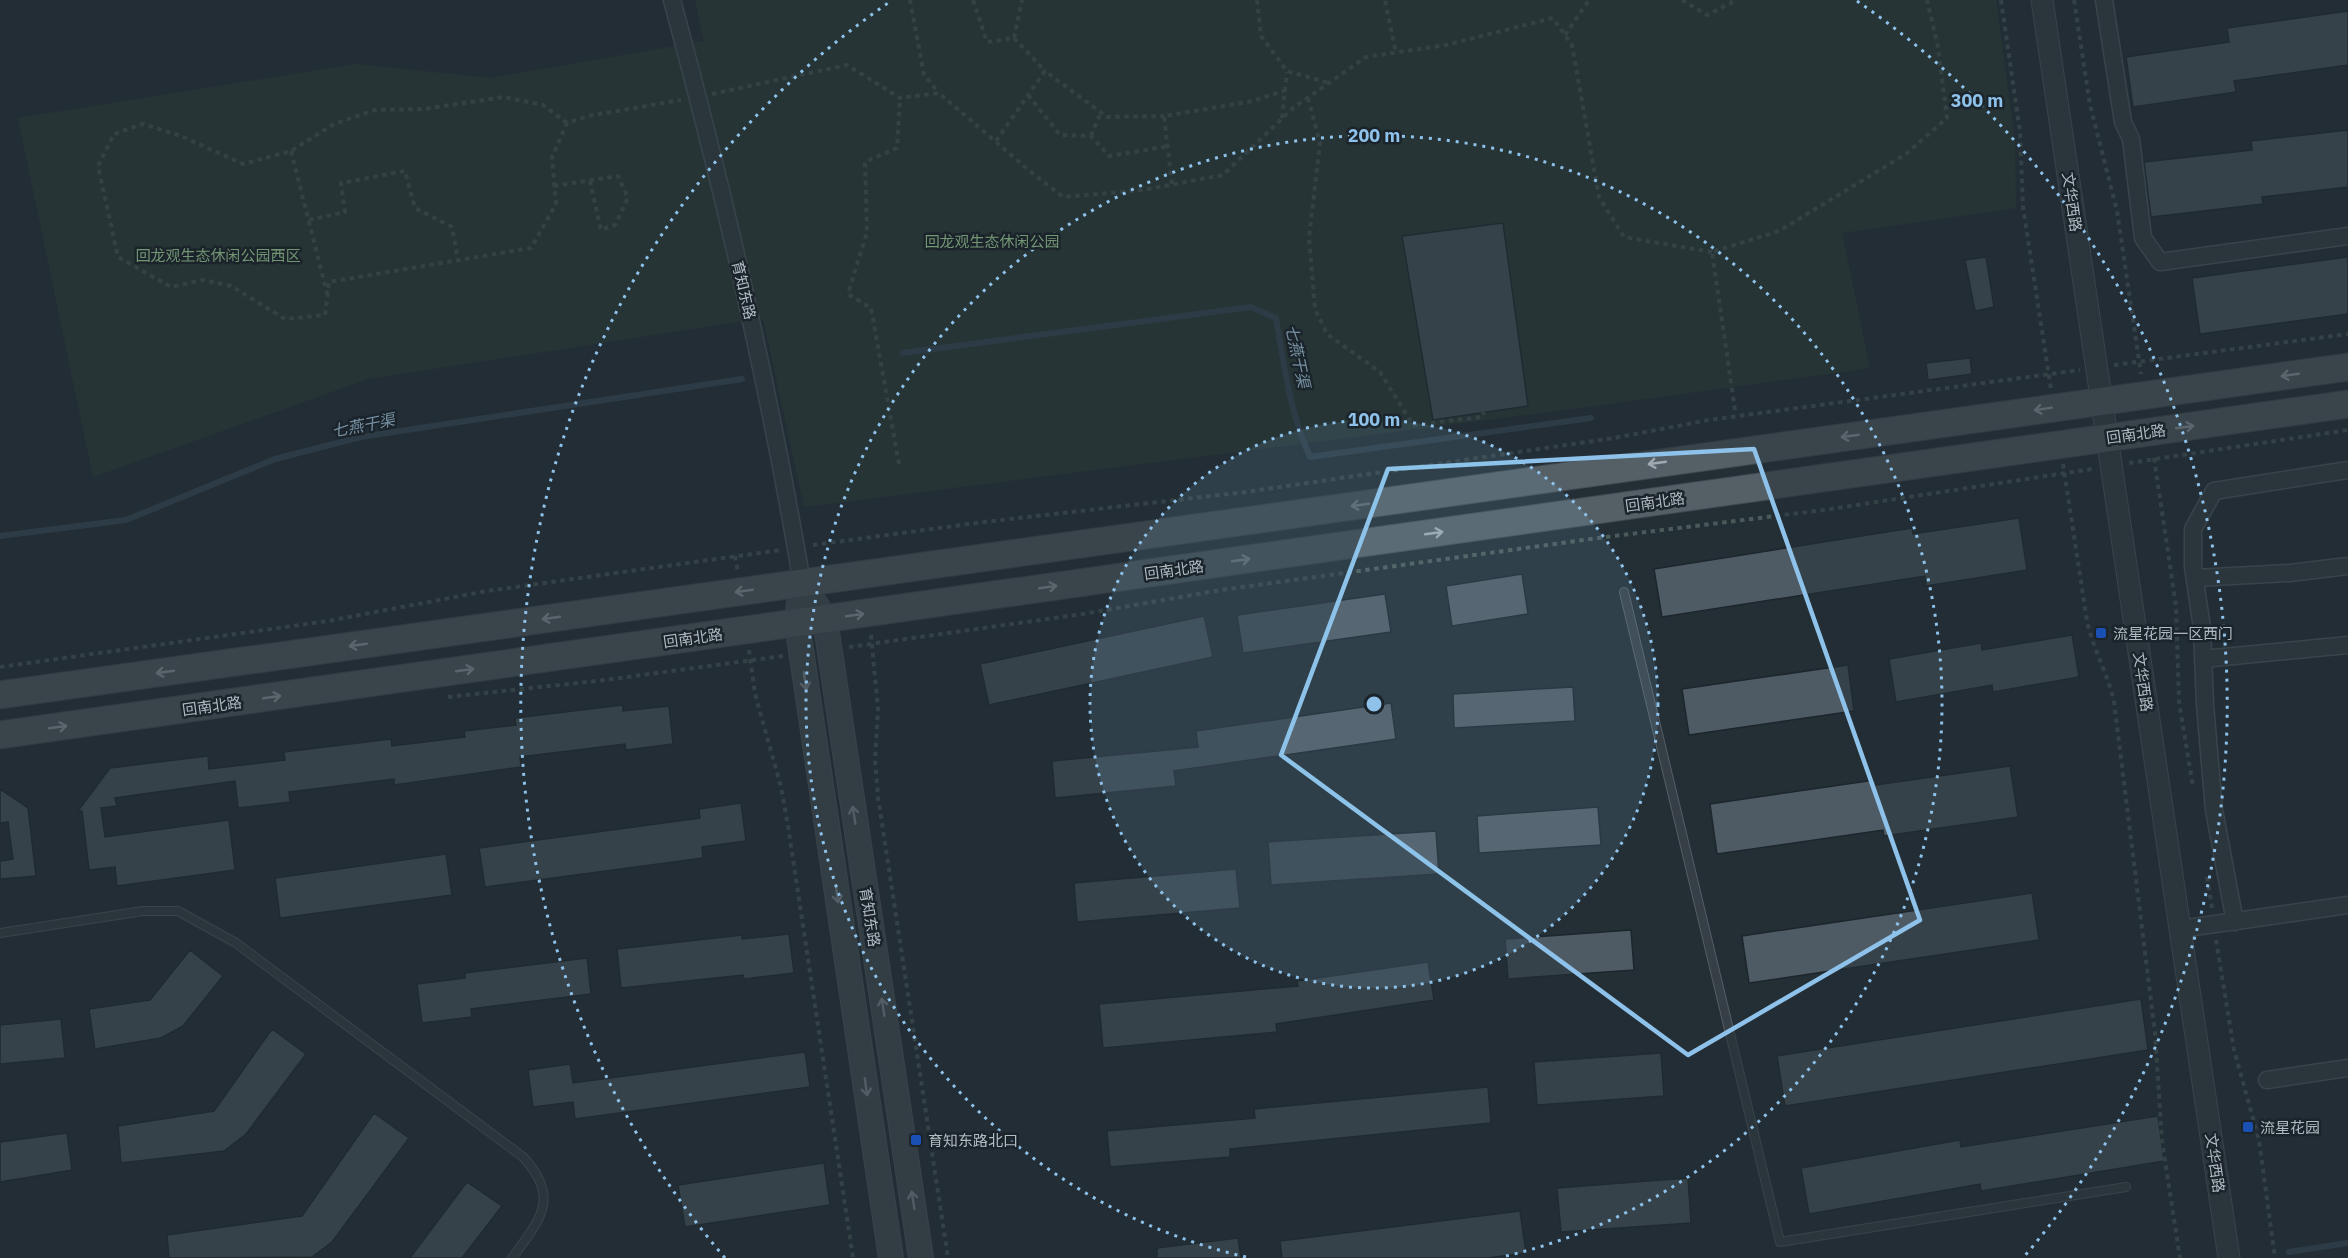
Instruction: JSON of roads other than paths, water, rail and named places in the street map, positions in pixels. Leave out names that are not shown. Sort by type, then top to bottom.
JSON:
[{"type":"main road","points":[[0,695],[2348,367]]},
{"type":"main road","name":"回南北路","points":[[0,735],[2348,404]]},
{"type":"main road","name":"育知东路","points":[[802,583],[825,619],[921,1258]]},
{"type":"main road","name":"育知东路","points":[[802,583],[797,623],[891,1258]]},
{"type":"street","name":"育知东路","points":[[672,0],[698,97],[776,438],[802,583]]},
{"type":"street","name":"文华西路","points":[[2042,0],[2229,1258]]},
{"type":"street","points":[[2104,0],[2123,122],[2130,139],[2143,238],[2160,262],[2348,236]]},
{"type":"street","points":[[2235,922],[2214,810],[2202,628],[2194,578],[2193,529],[2214,491],[2348,470]]},
{"type":"street","points":[[2194,578],[2290,573],[2348,566]]},
{"type":"street","points":[[2203,659],[2348,645]]},
{"type":"street","points":[[2180,929],[2348,905]]},
{"type":"street","points":[[2267,1080],[2348,1068]]},
{"type":"lane","points":[[1624,592],[1780,1242],[2126,1186]]},
{"type":"lane","points":[[0,933],[143,911],[178,911],[236,943],[523,1157],[537,1172],[545,1196],[542,1211],[534,1229],[512,1258]]},
{"type":"waterway","name":"七燕干渠","points":[[903,353],[1251,307],[1276,318],[1297,424],[1310,457],[1591,418]]},
{"type":"waterway","name":"七燕干渠","points":[[0,536],[126,520],[275,459],[361,437],[742,379]]},
{"type":"waterway","points":[[2289,1252],[2348,1243]]},
{"type":"place","name":"流星花园一区西门","points":[[2101,633]]},
{"type":"place","name":"流星花园","points":[[2248,1127]]},
{"type":"place","name":"育知东路北口","points":[[916,1140]]},
{"type":"park label","name":"回龙观生态休闲公园","points":[[992,241]]},
{"type":"park label","name":"回龙观生态休闲公园西区","points":[[218,255]]}]
